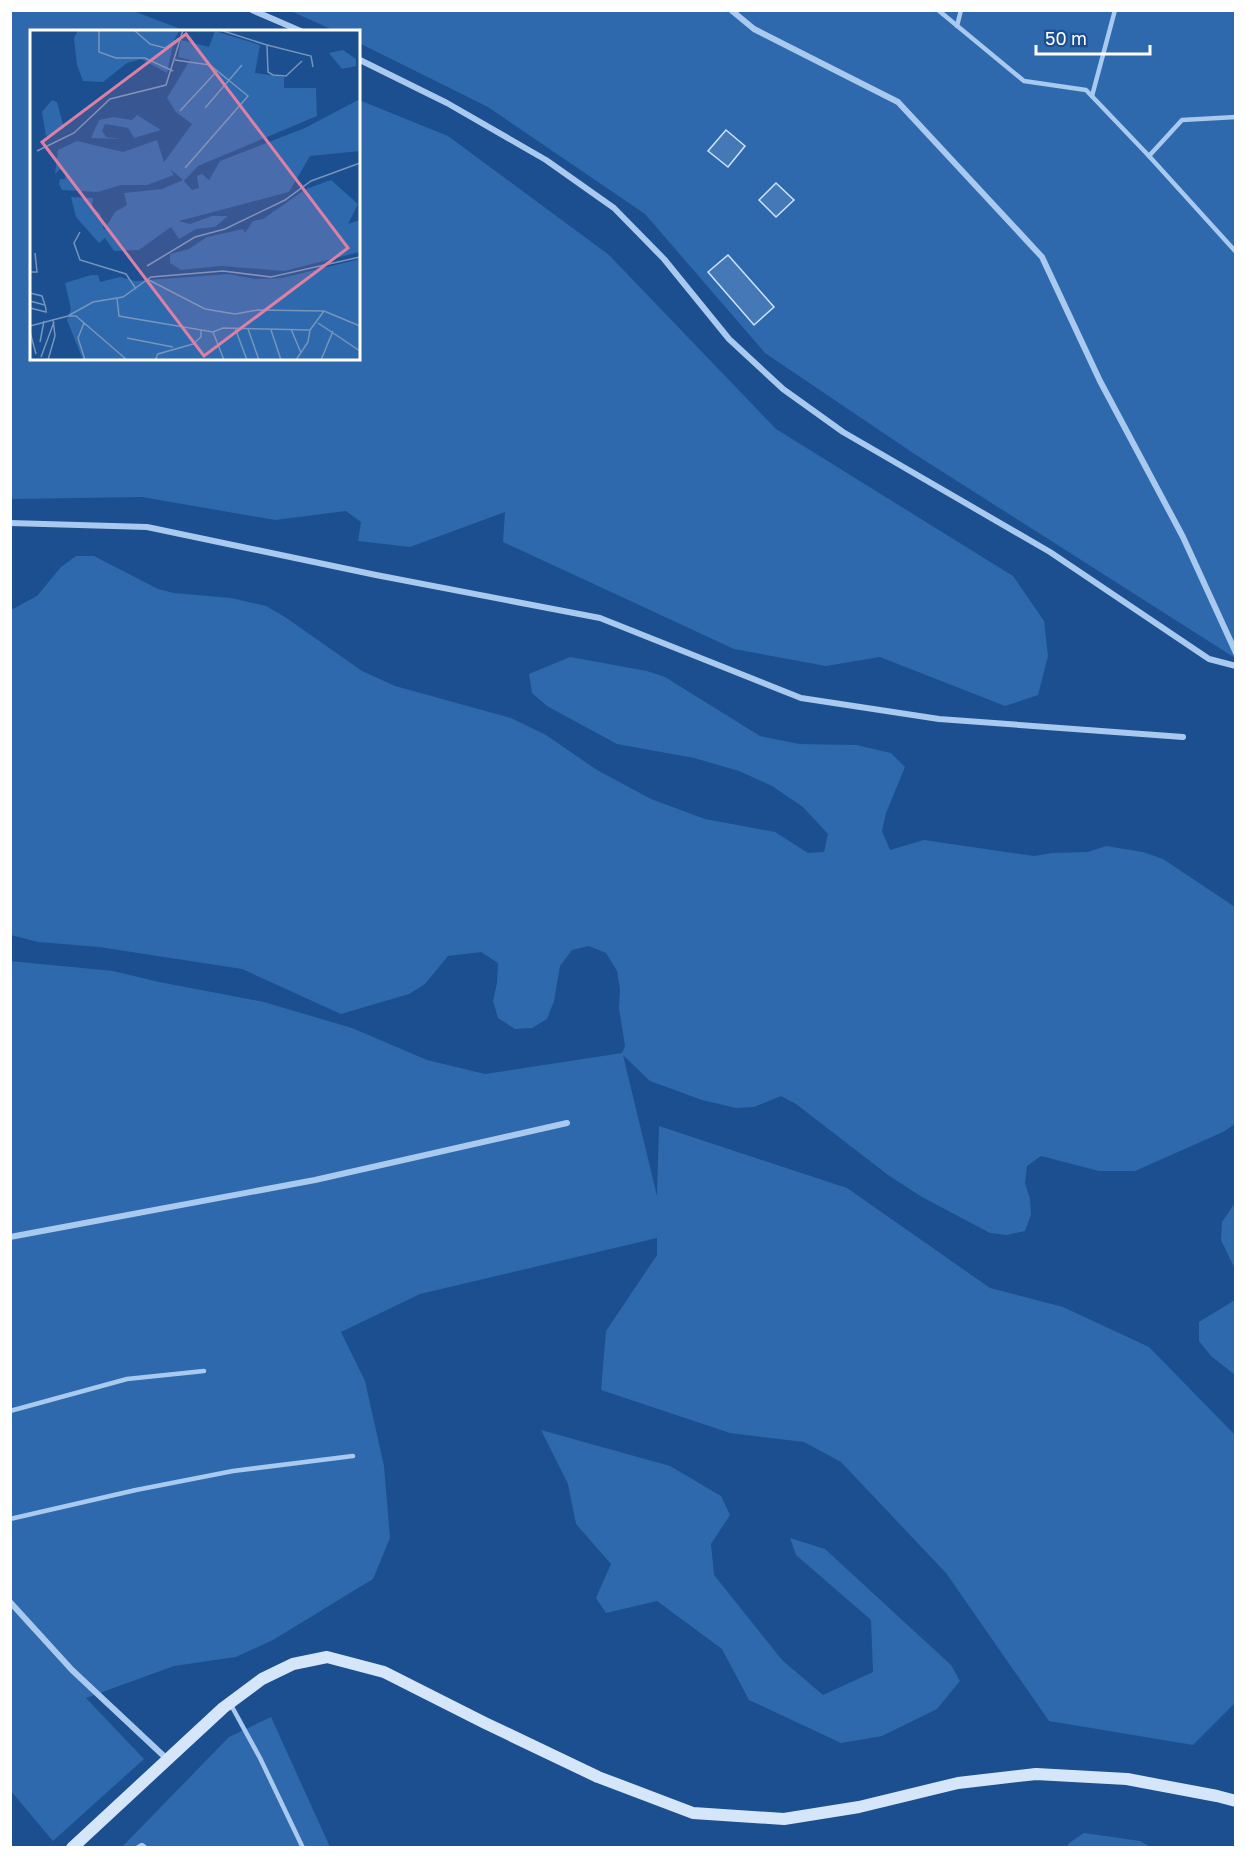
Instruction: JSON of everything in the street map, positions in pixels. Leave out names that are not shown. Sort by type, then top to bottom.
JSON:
[{"type":"main road","points":[[72,1848],[167,1759],[230,1703],[262,1679],[293,1664],[327,1657],[384,1672],[598,1777],[693,1813],[784,1819],[859,1807],[958,1783],[1036,1774],[1127,1779],[1236,1801]]},
{"type":"street","points":[[252,10],[298,30]]},
{"type":"street","points":[[731,10],[754,30],[898,102],[1042,257],[1100,381],[1184,537],[1236,652]]},
{"type":"street","points":[[360,60],[447,103],[546,160],[614,208],[664,259],[729,339],[783,389],[843,432],[1050,552],[1209,658],[1236,666]]},
{"type":"street","points":[[10,523],[147,527],[600,618],[801,698],[939,719],[1183,737]]},
{"type":"street","points":[[10,1237],[315,1180],[567,1123]]},
{"type":"street","points":[[10,1602],[72,1670],[167,1759]]},
{"type":"lane","points":[[938,10],[1024,81],[1086,90],[1236,252]]},
{"type":"lane","points":[[957,26],[961,10]]},
{"type":"lane","points":[[1092,96],[1115,10]]},
{"type":"lane","points":[[1149,156],[1182,120],[1236,117]]},
{"type":"lane","points":[[10,1411],[127,1379],[204,1371]]},
{"type":"lane","points":[[10,1519],[136,1490],[233,1471],[353,1456]]},
{"type":"lane","points":[[230,1703],[260,1758],[303,1848]]},
{"type":"lane","points":[[137,1848],[142,1845],[146,1848]]},
{"type":"shaded area","points":[[10,11],[133,11],[183,30],[30,30],[30,360],[360,360],[360,100],[448,136],[609,255],[776,429],[1013,576],[1044,621],[1048,656],[1038,695],[1005,706],[880,657],[826,666],[734,649],[503,542],[505,512],[410,547],[358,541],[361,522],[346,511],[275,520],[142,497],[11,499]]},
{"type":"shaded area","points":[[291,11],[1235,11],[1235,658],[913,453],[765,353],[645,214],[488,107],[360,43],[360,30],[333,30]]},
{"type":"shaded area","points":[[76,556],[94,556],[158,589],[174,593],[231,598],[266,606],[362,671],[395,686],[511,718],[546,735],[597,770],[651,799],[705,819],[775,832],[808,853],[824,852],[828,834],[803,807],[772,786],[739,771],[694,758],[617,744],[547,706],[532,693],[529,674],[570,657],[647,671],[665,677],[760,736],[799,744],[856,745],[891,753],[905,767],[886,813],[882,831],[890,850],[924,840],[1034,856],[1088,852],[1106,846],[1143,852],[1163,859],[1235,907],[1235,1124],[1223,1132],[1135,1171],[1099,1171],[1041,1156],[1027,1166],[1025,1183],[1030,1199],[1031,1215],[1025,1231],[1007,1235],[990,1233],[922,1197],[888,1175],[796,1104],[781,1096],[754,1107],[736,1108],[702,1100],[650,1081],[623,1055],[657,1196],[659,1126],[847,1188],[990,1288],[1063,1307],[1149,1347],[1235,1435],[1235,1703],[1193,1745],[1049,1721],[946,1573],[841,1462],[804,1442],[730,1433],[601,1390],[606,1331],[657,1255],[657,1238],[420,1294],[341,1332],[365,1381],[384,1466],[390,1538],[373,1579],[273,1640],[236,1657],[174,1666],[86,1698],[144,1759],[53,1841],[10,1790],[10,961],[113,971],[264,1002],[352,1028],[427,1060],[485,1074],[622,1053],[625,1046],[619,1008],[620,989],[617,971],[606,953],[589,946],[572,950],[560,966],[554,1001],[547,1019],[532,1028],[515,1029],[498,1018],[493,1001],[498,963],[481,952],[448,956],[425,984],[409,994],[341,1014],[242,969],[99,947],[38,942],[11,935],[11,610],[37,596],[61,567]]},
{"type":"shaded area","points":[[1235,1203],[1235,1269],[1221,1240],[1222,1222]]},
{"type":"shaded area","points":[[1235,1300],[1235,1375],[1211,1356],[1199,1341],[1199,1322]]},
{"type":"shaded area","points":[[541,1430],[670,1466],[721,1496],[730,1515],[711,1544],[714,1575],[782,1660],[823,1695],[873,1672],[871,1620],[796,1555],[790,1538],[825,1549],[951,1665],[960,1681],[937,1709],[882,1736],[841,1743],[749,1700],[722,1649],[657,1601],[606,1613],[596,1598],[611,1564],[576,1524],[568,1484]]},
{"type":"shaded area","points":[[271,1717],[330,1847],[121,1848],[229,1737]]},
{"type":"shaded area","points":[[1084,1833],[1140,1841],[1150,1847],[1067,1847],[1069,1843]]},
{"type":"building","points":[[726,130],[745,146],[728,167],[708,151]]},
{"type":"building","points":[[776,183],[794,200],[776,217],[759,200]]},
{"type":"building","points":[[728,255],[774,307],[754,325],[708,272]]}]
